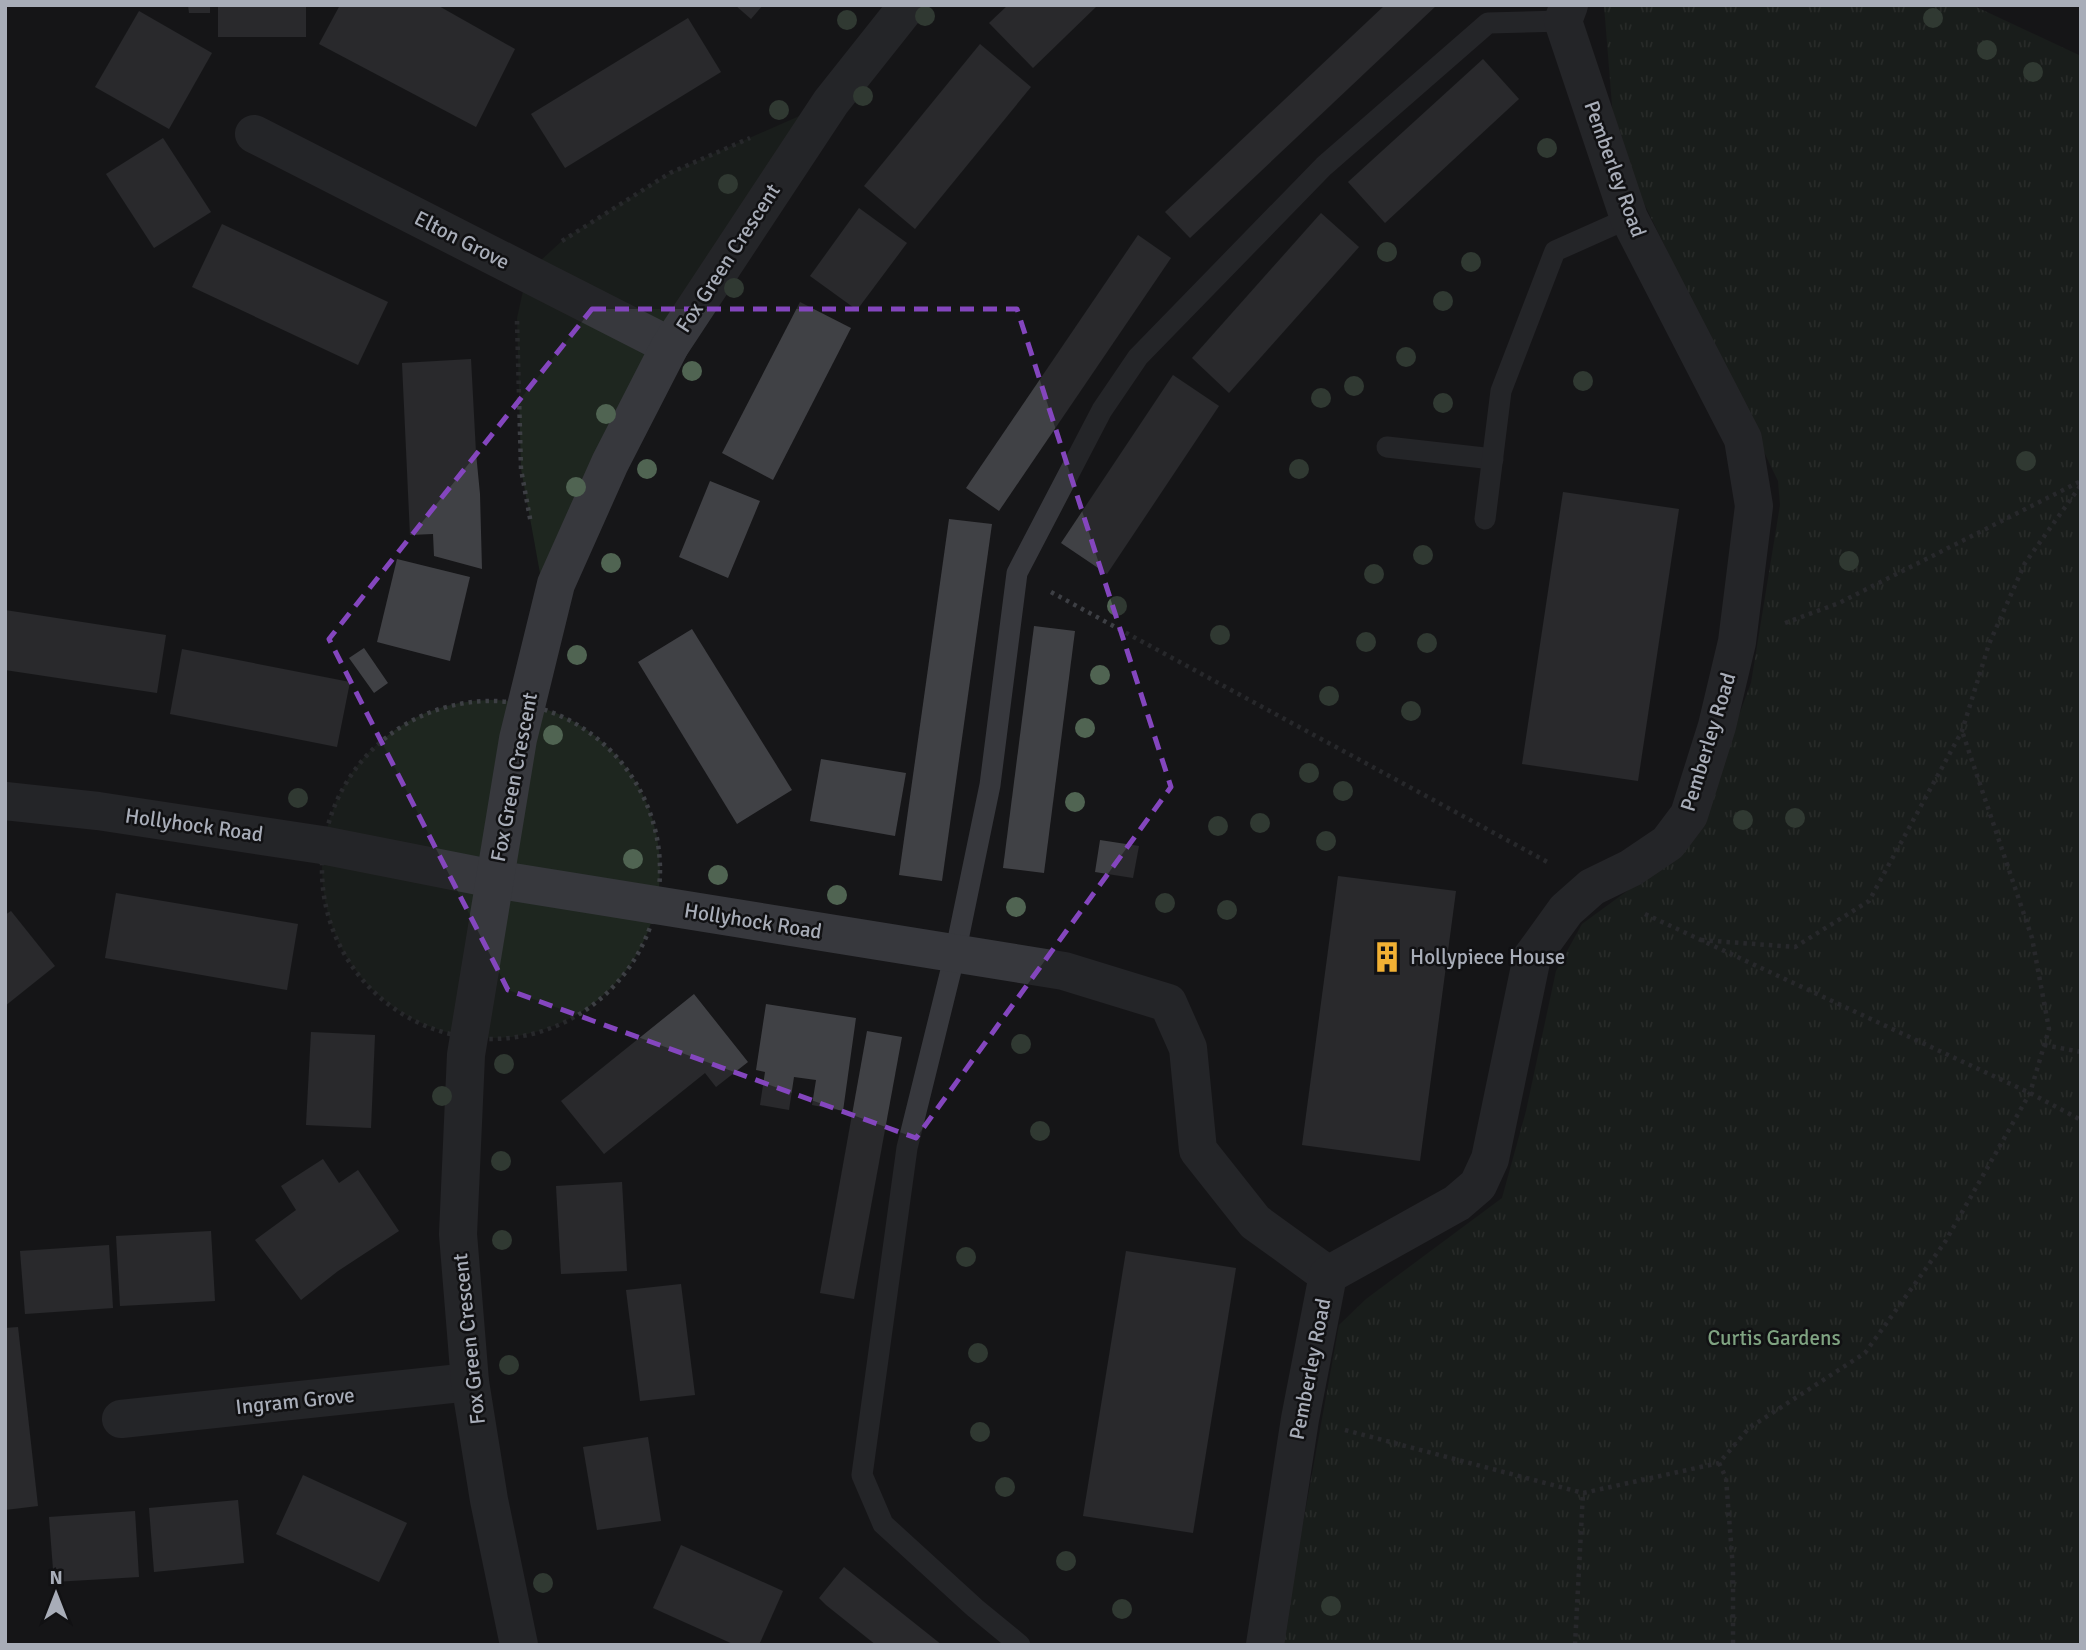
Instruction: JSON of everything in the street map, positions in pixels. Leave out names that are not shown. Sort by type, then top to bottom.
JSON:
[{"type":"street","name":"Fox Green Crescent","points":[[519,1645],[489,1500],[470,1382],[458,1234],[466,1055],[518,739],[556,584],[610,463],[670,346],[831,102],[908,5]]},
{"type":"street","name":"Pemberley Road","points":[[1265,1645],[1300,1419],[1328,1275],[1457,1203],[1478,1185],[1490,1159],[1532,957],[1566,910],[1592,887],[1632,868],[1668,843],[1689,815],[1717,726],[1737,642],[1754,506],[1743,439],[1629,218],[1566,13]]},
{"type":"street","name":"Elton Grove","points":[[254,134],[670,346]]},
{"type":"street","name":"Hollyhock Road","points":[[5,801],[98,811],[310,843],[494,879],[1064,971],[1168,1003],[1188,1048],[1198,1150],[1255,1222],[1328,1275]]},
{"type":"street","name":"Ingram Grove","points":[[121,1419],[470,1382]]},
{"type":"lane","points":[[1020,1645],[883,1524],[862,1475],[907,1147],[955,954],[990,785],[1017,573],[1102,410],[1138,357],[1324,166],[1488,23],[1566,13]]},
{"type":"lane","points":[[1485,519],[1501,391],[1555,251],[1629,218]]},
{"type":"lane","points":[[1387,447],[1493,459]]},
{"type":"path","points":[[1737,642],[1839,603],[2081,483]]},
{"type":"path","points":[[1698,940],[1795,947],[1869,901],[1962,731],[1989,644],[2025,563],[2081,483]]},
{"type":"path","points":[[1017,573],[1592,887],[1698,940],[2030,1093],[2081,1120]]},
{"type":"path","points":[[1300,1419],[1583,1493],[1719,1462],[1749,1428],[1866,1353],[1945,1242],[2030,1093],[2049,1029],[2032,939],[1962,731]]},
{"type":"path","points":[[2044,1045],[2081,1052]]},
{"type":"path","points":[[1719,1462],[1726,1478],[1733,1569],[1733,1645]]},
{"type":"path","points":[[1575,1645],[1583,1493]]},
{"type":"highlighted area","points":[[592,309],[1017,309],[1171,787],[916,1138],[508,990],[329,639]]},
{"type":"green space","name":"Curtis Gardens","points":[[1604,5],[1972,5],[2081,56],[2081,1645],[1281,1645],[1339,1325],[1366,1299],[1502,1198],[1526,1111],[1556,971],[1582,924],[1690,845],[1751,683],[1780,505],[1778,481],[1615,143]]},
{"type":"green space","points":[[831,102],[779,180],[548,617],[521,469],[517,318],[527,273],[564,239],[670,173]]},
{"type":"green space","points":[[491,700],[524,704],[556,713],[585,729],[610,750],[631,775],[647,804],[656,836],[660,869],[656,902],[647,934],[631,963],[610,988],[585,1009],[556,1025],[524,1034],[491,1038],[458,1034],[426,1025],[397,1009],[372,988],[351,963],[335,934],[326,902],[322,869],[326,836],[335,804],[351,775],[372,750],[397,729],[426,713],[458,704]]},
{"type":"building","points":[[188,5],[210,5],[210,13],[189,13]]},
{"type":"building","points":[[218,5],[306,5],[306,37],[218,37]]},
{"type":"building","points":[[340,5],[437,5],[515,49],[476,127],[319,44]]},
{"type":"building","points":[[735,5],[763,5],[751,19]]},
{"type":"building","points":[[1008,5],[1098,5],[1033,68],[989,23]]},
{"type":"building","points":[[1385,5],[1437,5],[1190,238],[1165,212]]},
{"type":"building","points":[[139,11],[212,53],[169,129],[95,87]]},
{"type":"building","points":[[688,18],[721,72],[565,168],[531,114]]},
{"type":"building","points":[[980,44],[1031,87],[915,229],[864,186]]},
{"type":"building","points":[[1483,59],[1519,99],[1385,223],[1348,182]]},
{"type":"building","points":[[163,138],[211,212],[154,248],[106,174]]},
{"type":"building","points":[[859,208],[907,243],[857,310],[810,276]]},
{"type":"building","points":[[1321,213],[1359,247],[1229,393],[1192,358]]},
{"type":"building","points":[[222,224],[388,302],[358,365],[192,287]]},
{"type":"building","points":[[1138,235],[1171,258],[999,511],[966,488]]},
{"type":"building","points":[[800,302],[851,328],[773,480],[722,453]]},
{"type":"building","points":[[471,359],[482,569],[434,556],[433,534],[410,535],[402,363]]},
{"type":"building","points":[[1173,375],[1219,406],[1107,574],[1061,543]]},
{"type":"building","points":[[710,481],[760,501],[728,578],[679,557]]},
{"type":"building","points":[[1563,492],[1679,509],[1638,781],[1522,764]]},
{"type":"building","points":[[949,519],[992,524],[942,881],[899,875]]},
{"type":"building","points":[[397,559],[470,577],[450,661],[377,642]]},
{"type":"building","points":[[5,610],[166,635],[157,693],[5,670]]},
{"type":"building","points":[[1034,626],[1075,631],[1044,873],[1003,868]]},
{"type":"building","points":[[692,629],[792,790],[737,824],[638,662]]},
{"type":"building","points":[[364,648],[388,683],[374,693],[349,658]]},
{"type":"building","points":[[182,649],[350,682],[337,747],[170,714]]},
{"type":"building","points":[[821,759],[906,773],[895,836],[810,821]]},
{"type":"building","points":[[1100,840],[1139,846],[1133,878],[1095,872]]},
{"type":"building","name":"Hollypiece House","points":[[1338,876],[1456,891],[1420,1161],[1302,1145]]},
{"type":"building","points":[[116,893],[298,924],[287,990],[105,958]]},
{"type":"building","points":[[11,911],[55,966],[5,1006],[5,915]]},
{"type":"building","points":[[694,994],[748,1062],[716,1087],[705,1073],[604,1154],[561,1101]]},
{"type":"building","points":[[766,1004],[856,1018],[843,1111],[812,1105],[816,1080],[794,1077],[789,1110],[760,1105],[765,1072],[756,1070]]},
{"type":"building","points":[[867,1031],[902,1037],[854,1299],[820,1293]]},
{"type":"building","points":[[311,1032],[375,1035],[371,1128],[306,1125]]},
{"type":"building","points":[[323,1159],[339,1183],[358,1170],[399,1231],[338,1271],[301,1300],[255,1240],[296,1210],[281,1186]]},
{"type":"building","points":[[622,1182],[627,1271],[561,1274],[556,1186]]},
{"type":"building","points":[[211,1231],[215,1301],[120,1306],[116,1236]]},
{"type":"building","points":[[109,1245],[113,1308],[25,1314],[20,1251]]},
{"type":"building","points":[[1126,1251],[1236,1268],[1193,1533],[1083,1516]]},
{"type":"building","points":[[681,1284],[695,1395],[640,1401],[626,1290]]},
{"type":"building","points":[[18,1327],[38,1506],[5,1510],[5,1328]]},
{"type":"building","points":[[648,1437],[661,1521],[597,1530],[583,1447]]},
{"type":"building","points":[[303,1475],[407,1523],[379,1582],[276,1534]]},
{"type":"building","points":[[238,1500],[244,1563],[154,1572],[149,1508]]},
{"type":"building","points":[[135,1511],[139,1577],[54,1582],[49,1517]]},
{"type":"building","points":[[681,1545],[783,1591],[759,1645],[735,1645],[653,1608]]},
{"type":"building","points":[[844,1567],[942,1645],[876,1645],[819,1598]]},
{"type":"place","name":"Hollypiece House","points":[[1387,957]]}]
